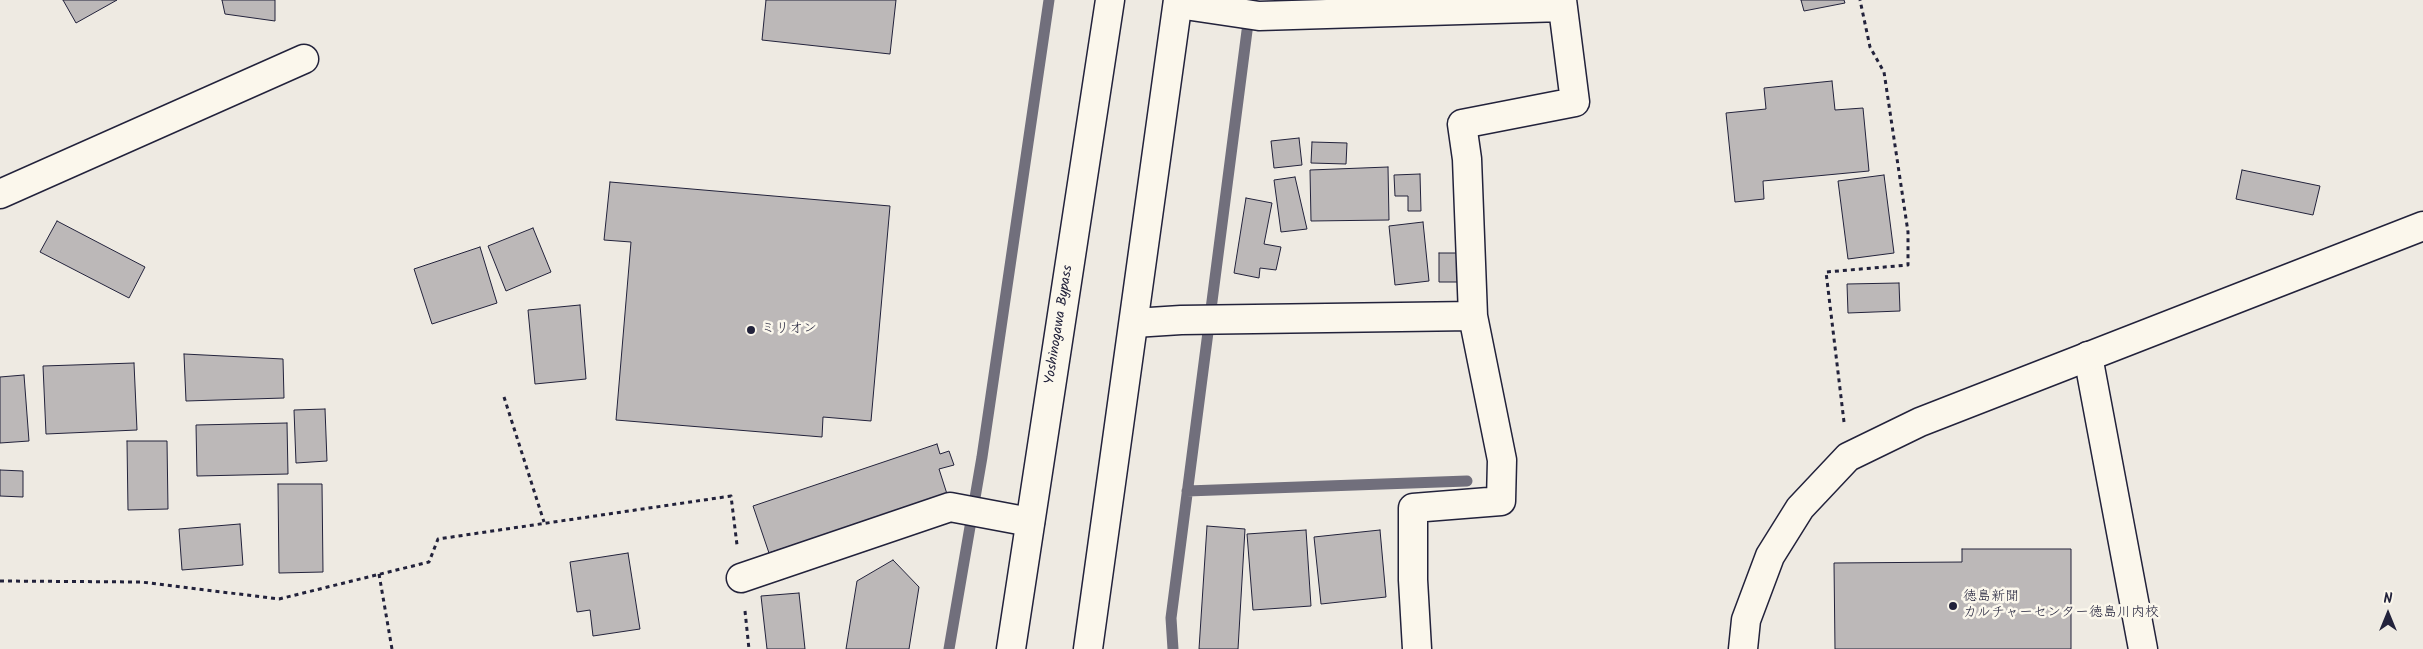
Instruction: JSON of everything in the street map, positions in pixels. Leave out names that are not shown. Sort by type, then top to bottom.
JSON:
[{"type":"main road","name":"Yoshinogawa Bypass","points":[[1011,649],[1110,0]]},
{"type":"main road","points":[[1088,649],[1178,2],[1248,14],[1562,3],[1574,102],[1462,124],[1467,159],[1473,316],[1502,460],[1501,501],[1413,508],[1413,580],[1417,649]]},
{"type":"main road","points":[[0,194],[304,59]]},
{"type":"main road","points":[[1743,649],[1746,620],[1770,556],[1800,508],[1848,457],[1920,422],[2423,226]]},
{"type":"main road","points":[[1134,324],[1473,316]]},
{"type":"main road","points":[[2088,356],[2143,649]]},
{"type":"main road","points":[[741,578],[950,507],[1030,522]]},
{"type":"path","points":[[1848,457],[1826,272],[1908,264],[1908,232],[1884,72],[1870,47],[1860,0]]},
{"type":"path","points":[[504,397],[544,522]]},
{"type":"path","points":[[0,580],[141,582],[279,599],[429,562],[438,539],[731,496],[749,649]]},
{"type":"path","points":[[379,574],[392,649]]},
{"type":"building","points":[[63,0],[117,0],[76,23]]},
{"type":"building","points":[[222,0],[275,0],[275,21],[225,14]]},
{"type":"building","points":[[766,0],[896,0],[890,54],[762,40]]},
{"type":"building","points":[[1801,0],[1844,0],[1845,3],[1804,11]]},
{"type":"building","points":[[1832,81],[1835,110],[1863,108],[1869,171],[1763,181],[1764,199],[1735,202],[1726,113],[1766,109],[1764,88]]},
{"type":"building","points":[[1299,138],[1302,165],[1274,168],[1271,141]]},
{"type":"building","points":[[1312,142],[1347,143],[1346,164],[1311,163]]},
{"type":"building","points":[[1388,167],[1389,220],[1311,221],[1310,170]]},
{"type":"building","points":[[2242,170],[2320,186],[2313,215],[2236,199]]},
{"type":"building","points":[[1420,174],[1421,211],[1408,211],[1408,196],[1395,196],[1394,175]]},
{"type":"building","points":[[1884,175],[1894,253],[1848,259],[1838,181]]},
{"type":"building","points":[[1295,177],[1307,229],[1281,232],[1274,180]]},
{"type":"building","name":"ミリオン","points":[[610,182],[890,206],[871,421],[823,417],[822,437],[616,420],[631,242],[604,240]]},
{"type":"building","points":[[1246,198],[1272,203],[1264,244],[1281,247],[1276,270],[1260,268],[1259,278],[1234,273]]},
{"type":"building","points":[[57,221],[145,267],[129,298],[40,252]]},
{"type":"building","points":[[1423,222],[1429,281],[1395,285],[1389,226]]},
{"type":"building","points":[[533,228],[551,272],[506,291],[488,246]]},
{"type":"building","points":[[480,247],[497,303],[432,324],[414,269]]},
{"type":"building","points":[[1439,253],[1459,253],[1459,282],[1439,282]]},
{"type":"building","points":[[1899,283],[1900,311],[1848,313],[1847,284]]},
{"type":"building","points":[[580,305],[586,379],[535,384],[528,310]]},
{"type":"building","points":[[184,354],[283,359],[284,398],[186,401]]},
{"type":"building","points":[[134,363],[137,430],[46,434],[43,366]]},
{"type":"building","points":[[24,375],[29,441],[0,443],[0,377]]},
{"type":"building","points":[[325,409],[327,461],[296,463],[294,410]]},
{"type":"building","points":[[287,423],[288,474],[197,476],[196,425]]},
{"type":"building","points":[[127,441],[167,441],[168,509],[128,510]]},
{"type":"building","points":[[937,444],[940,454],[949,451],[954,465],[939,469],[947,494],[769,553],[753,506]]},
{"type":"building","points":[[0,470],[23,471],[23,497],[0,496]]},
{"type":"building","points":[[278,484],[322,484],[323,572],[279,573]]},
{"type":"building","points":[[240,524],[243,565],[182,570],[179,529]]},
{"type":"building","points":[[1207,526],[1245,529],[1238,649],[1199,649]]},
{"type":"building","points":[[1306,530],[1311,606],[1253,610],[1247,534]]},
{"type":"building","points":[[1380,530],[1386,597],[1321,604],[1314,537]]},
{"type":"building","name":"徳島新聞 カルチャーセンター徳島川内校","points":[[1962,549],[2071,549],[2071,649],[1835,649],[1834,563],[1962,562]]},
{"type":"building","points":[[628,553],[640,629],[593,636],[590,610],[577,612],[570,562]]},
{"type":"building","points":[[893,560],[919,587],[909,649],[846,649],[857,581]]},
{"type":"building","points":[[799,593],[805,649],[767,649],[761,596]]},
{"type":"waterway","points":[[949,649],[982,457],[1049,0]]},
{"type":"waterway","points":[[1173,649],[1171,618],[1251,0]]},
{"type":"waterway","points":[[1187,491],[1467,481]]},
{"type":"place","name":"ミリオン","points":[[751,330]]},
{"type":"place","name":"徳島新聞 カルチャーセンター徳島川内校","points":[[1953,606]]}]
